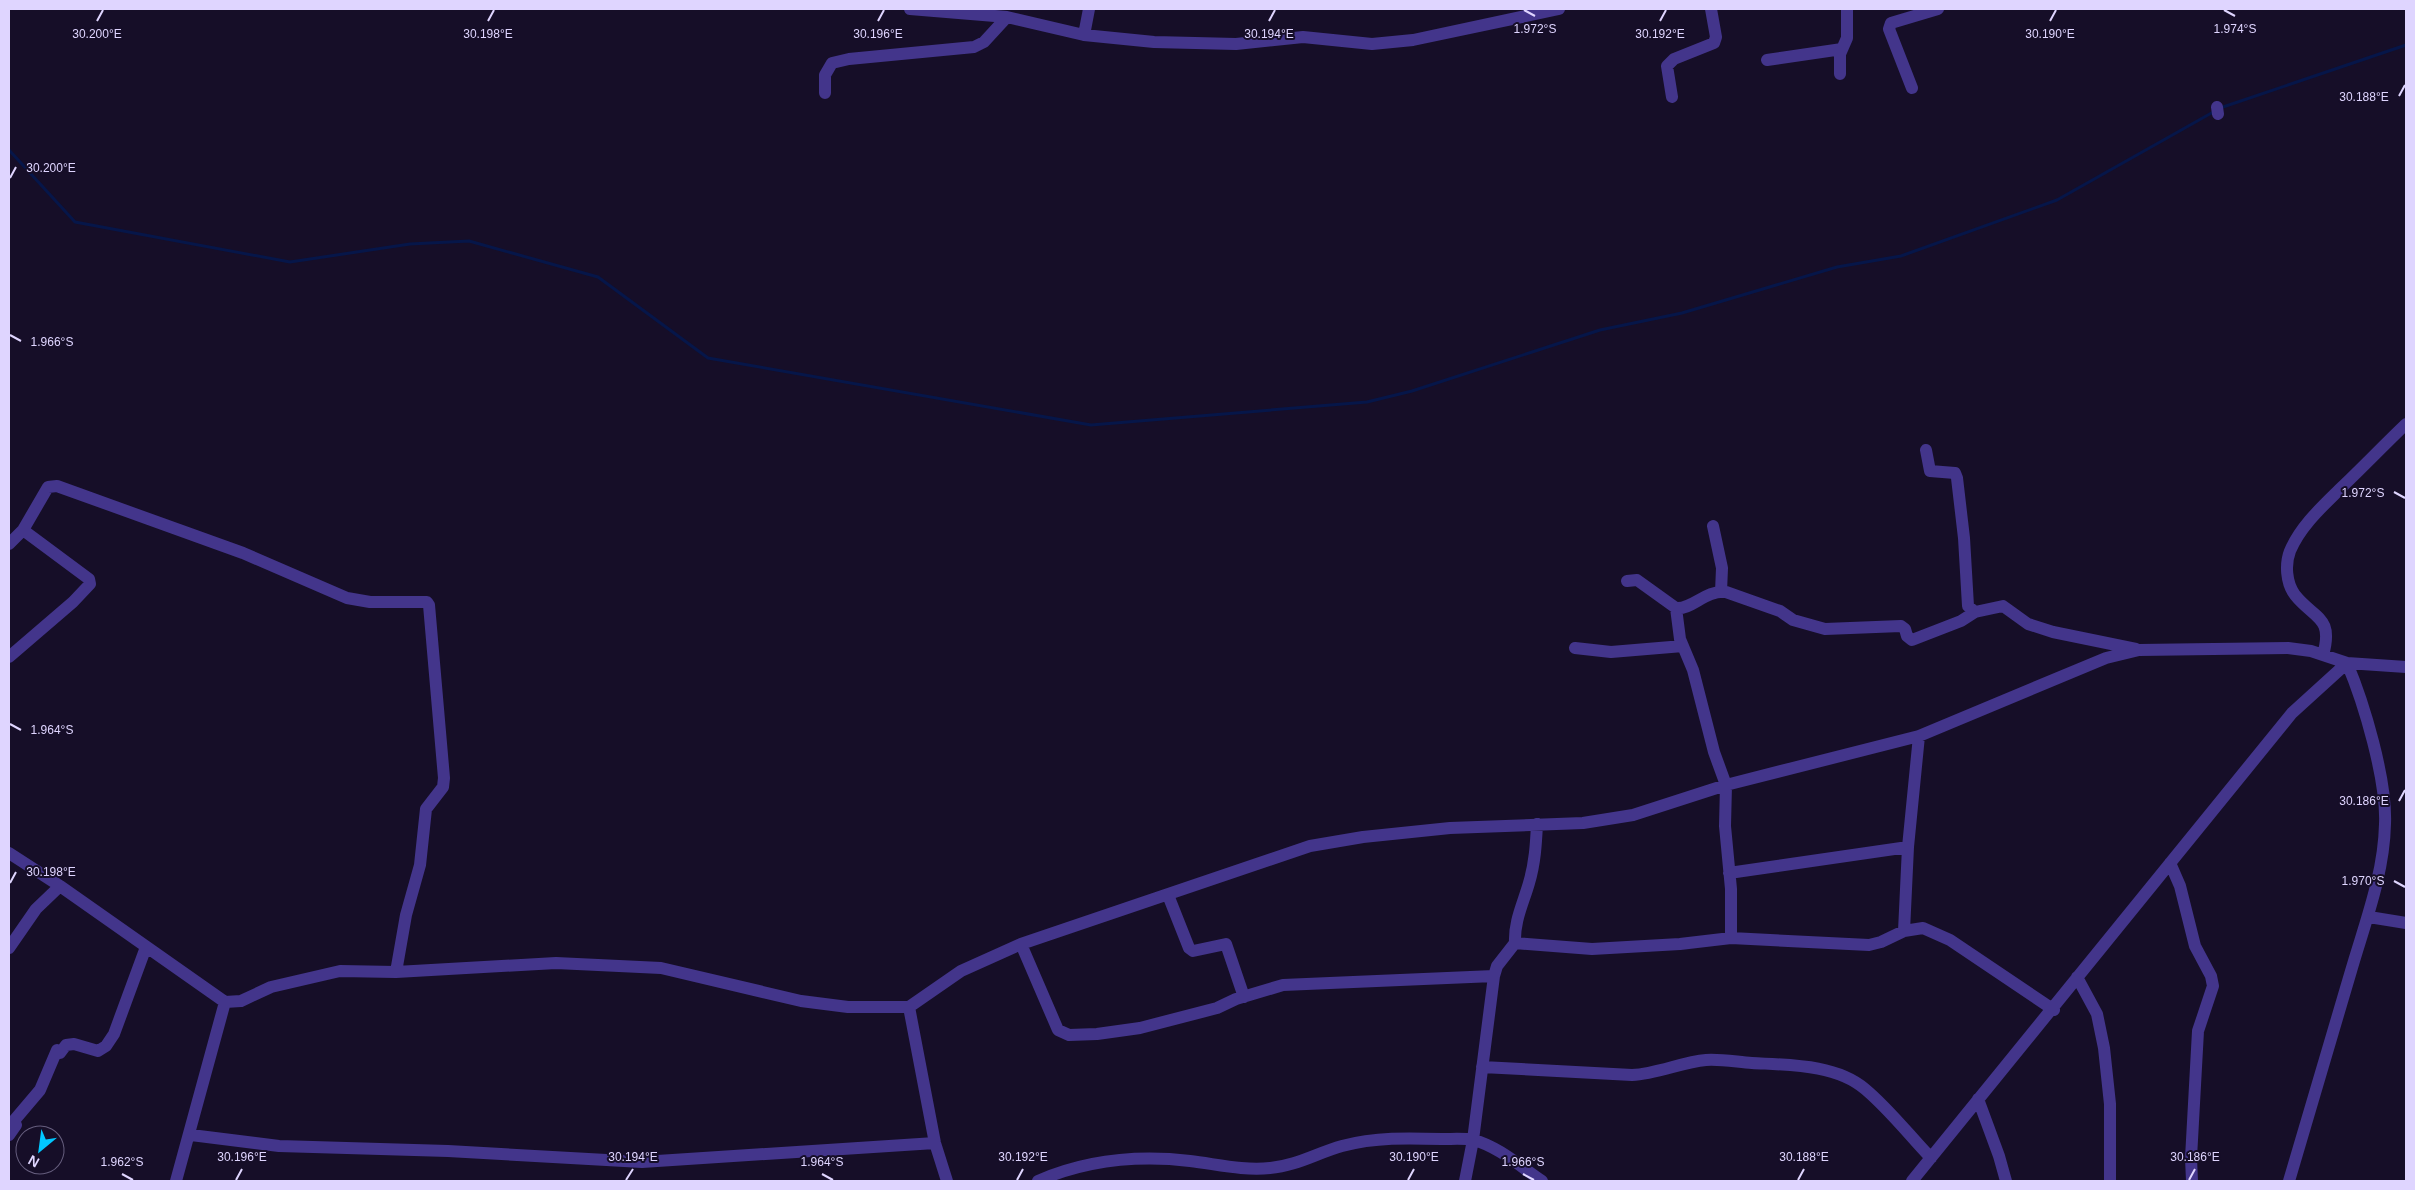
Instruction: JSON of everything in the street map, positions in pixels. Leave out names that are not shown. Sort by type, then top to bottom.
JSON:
[{"type":"street","points":[[910,9],[1007,17],[1084,35],[1154,42],[1236,44],[1304,37],[1372,44],[1413,40],[1559,9]]},
{"type":"street","points":[[1084,35],[1089,9]]},
{"type":"street","points":[[1672,97],[1668,62],[1714,43],[1716,38],[1711,9]]},
{"type":"street","points":[[1840,74],[1842,49],[1847,38],[1847,9]]},
{"type":"street","points":[[1912,88],[1888,28],[1891,23],[1938,9]]},
{"type":"street","points":[[825,93],[825,75],[827,68],[832,63],[849,59],[974,47],[984,42],[1007,17]]},
{"type":"street","points":[[1767,60],[1842,49]]},
{"type":"street","points":[[2323,655],[2326,642],[2326,628],[2319,615],[2295,594],[2290,585],[2287,572],[2290,551],[2321,507],[2406,424]]},
{"type":"street","points":[[1926,450],[1930,471],[1950,471],[1955,473],[1957,478],[1964,538],[1968,606],[1975,612]]},
{"type":"street","points":[[9,544],[23,530],[48,487],[57,486],[243,553],[347,598],[370,602],[423,601],[429,605],[444,778],[443,787],[426,809],[420,865],[406,915],[396,972]]},
{"type":"street","points":[[1713,526],[1722,568],[1721,592]]},
{"type":"street","points":[[9,657],[73,602],[90,584],[89,579],[23,530]]},
{"type":"street","points":[[1627,581],[1637,580],[1676,608],[1686,607],[1704,596],[1721,592],[1760,603],[1780,611],[1793,620],[1825,629],[1901,626],[1904,627],[1907,636],[1912,640],[1961,621],[1975,612],[2003,606],[2028,624],[2053,632],[2139,650],[2288,648],[2323,655],[2347,663],[2406,667]]},
{"type":"street","points":[[1676,608],[1677,628],[1682,646],[1693,670],[1714,752],[1726,785],[1725,826],[1728,873],[1731,888],[1731,938]]},
{"type":"street","points":[[1575,648],[1610,652],[1682,646]]},
{"type":"street","points":[[9,853],[200,982],[225,1002],[241,1002],[271,987],[340,971],[396,972],[556,963],[661,968],[801,1001],[848,1007],[909,1007],[961,972],[1021,944],[1310,846],[1363,837],[1441,829],[1584,823],[1634,815],[1726,785],[1919,736],[2106,658],[2139,650]]},
{"type":"street","points":[[1912,1181],[1978,1099],[2054,1010],[2077,977],[2292,713],[2347,663]]},
{"type":"street","points":[[2289,1181],[2369,917],[2383,847],[2385,823],[2384,797],[2378,764],[2355,682],[2347,663]]},
{"type":"street","points":[[1904,931],[1908,847],[1919,736]]},
{"type":"street","points":[[1465,1181],[1473,1140],[1494,976],[1497,966],[1515,943],[1514,928],[1529,882],[1536,848],[1537,824]]},
{"type":"street","points":[[1728,873],[1908,847]]},
{"type":"street","points":[[2170,863],[2180,886],[2196,946],[2213,986],[2198,1031],[2191,1158],[2192,1181]]},
{"type":"street","points":[[9,948],[36,909],[60,886]]},
{"type":"street","points":[[1168,895],[1189,948],[1193,951],[1226,944],[1244,997]]},
{"type":"street","points":[[2369,917],[2406,923]]},
{"type":"street","points":[[1515,943],[1592,949],[1655,946],[1731,938],[1869,946],[1904,931],[1923,928],[1950,940],[2054,1010]]},
{"type":"street","points":[[1021,944],[1058,1030],[1069,1034],[1098,1034],[1140,1028],[1217,1008],[1244,997],[1283,985],[1494,976]]},
{"type":"street","points":[[9,1135],[16,1125],[12,1123],[40,1090],[57,1050],[60,1052],[66,1046],[74,1044],[98,1051],[106,1046],[114,1034],[146,947]]},
{"type":"street","points":[[2077,977],[2097,1014],[2104,1048],[2110,1104],[2110,1181]]},
{"type":"street","points":[[176,1181],[191,1135],[225,1002]]},
{"type":"street","points":[[909,1007],[935,1143],[947,1181]]},
{"type":"street","points":[[1482,1067],[1632,1076],[1645,1075],[1704,1060],[1724,1060],[1772,1062],[1830,1071],[1849,1078],[1865,1089],[1930,1158]]},
{"type":"street","points":[[1978,1099],[2006,1181]]},
{"type":"street","points":[[191,1135],[288,1146],[448,1151],[642,1162],[935,1143]]},
{"type":"street","points":[[1038,1181],[1057,1173],[1113,1160],[1158,1158],[1239,1168],[1269,1169],[1295,1164],[1330,1150],[1363,1140],[1391,1137],[1473,1140],[1517,1163],[1542,1181]]},
{"type":"waterway","points":[[2220,108],[2406,45]]},
{"type":"waterway","points":[[9,150],[75,222],[290,262],[410,244],[469,241],[598,277],[708,358],[1091,425],[1367,402],[1412,391],[1600,330],[1682,313],[1837,267],[1901,256],[2057,200],[2215,111]]}]
